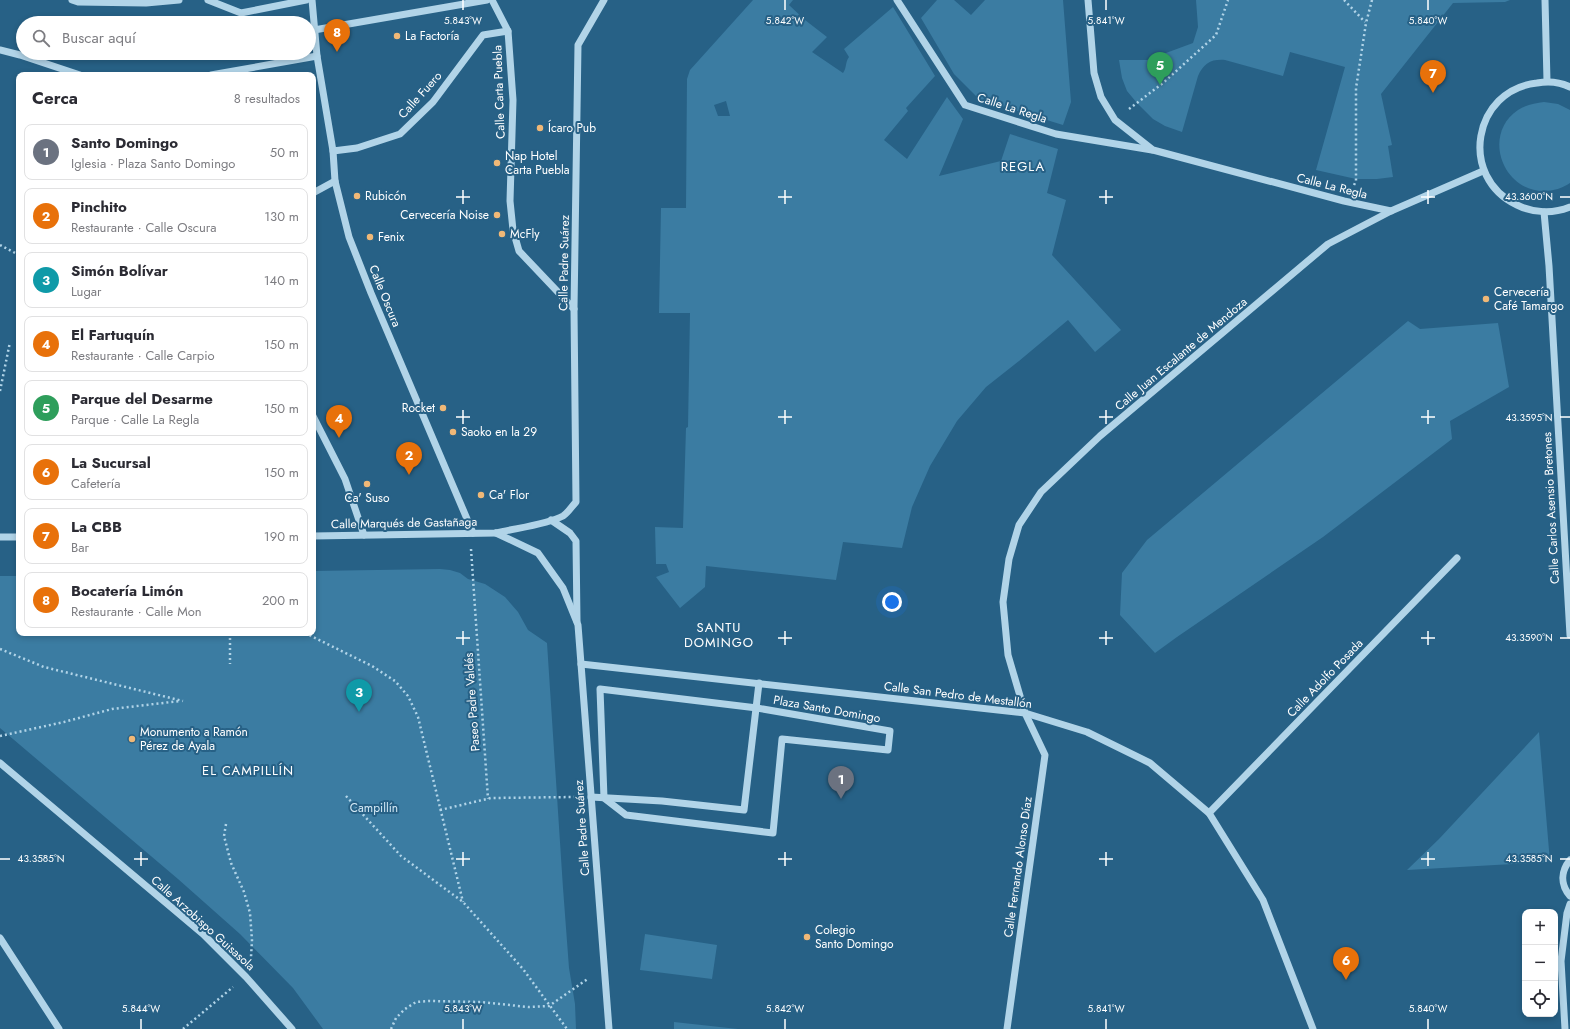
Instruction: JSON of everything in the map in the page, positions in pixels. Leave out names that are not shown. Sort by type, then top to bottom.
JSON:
[{"type":"street","points":[[72,0],[78,2],[146,3],[179,0]]},
{"type":"street","points":[[208,0],[241,13],[306,0]]},
{"type":"street","name":"Calle Oscura","points":[[312,0],[313,16]]},
{"type":"street","points":[[316,30],[487,0]]},
{"type":"street","name":"Calle Carta Puebla","points":[[492,0],[508,31],[512,100],[510,201],[513,230],[519,251],[574,309]]},
{"type":"street","name":"Calle Padre Suárez","points":[[496,533],[518,527],[542,524],[564,515],[576,502],[574,309],[578,45],[604,0]]},
{"type":"street","name":"Calle La Regla","points":[[897,0],[965,105],[1056,134],[1153,150],[1344,201],[1391,211]]},
{"type":"street","name":"Calle La Regla","points":[[1088,0],[1094,73],[1101,97],[1115,120],[1153,150]]},
{"type":"street","points":[[1545,0],[1547,81]]},
{"type":"street","name":"Calle Fuero","points":[[333,151],[357,148],[400,134],[433,102],[483,35],[508,31]]},
{"type":"street","name":"Calle Oscura","points":[[316,47],[333,151],[334,181],[349,237],[371,294],[471,533]]},
{"type":"street","points":[[0,50],[16,54]]},
{"type":"street","points":[[35,60],[71,72]]},
{"type":"street","points":[[228,72],[295,60]]},
{"type":"street","points":[[1570,87],[1547,81],[1526,84],[1506,94],[1491,109],[1481,128],[1479,150],[1483,171],[1493,188],[1507,201],[1525,209],[1544,212],[1564,210],[1570,207]]},
{"type":"street","name":"Calle Juan Escalante de Mendoza","points":[[1025,712],[1008,655],[1003,602],[1009,560],[1020,525],[1041,492],[1100,436],[1328,244],[1391,211],[1483,171]]},
{"type":"street","points":[[316,191],[334,181]]},
{"type":"street","name":"Calle Carlos Asensio Bretones","points":[[1544,212],[1549,266],[1570,635]]},
{"type":"street","points":[[316,422],[346,479],[364,535]]},
{"type":"street","name":"Calle Padre Suárez","points":[[551,520],[570,533],[576,541],[578,625],[609,1029]]},
{"type":"street","name":"Calle Padre Suárez","points":[[496,533],[538,553],[563,588],[578,625]]},
{"type":"street","name":"Calle Marqués de Gastañaga","points":[[316,536],[496,533]]},
{"type":"street","points":[[0,537],[16,537]]},
{"type":"street","name":"Calle Adolfo Posada","points":[[1209,813],[1457,558]]},
{"type":"street","name":"Calle San Pedro de Mestallón","points":[[581,664],[1025,712],[1087,732],[1150,763],[1209,813],[1263,900],[1314,1029]]},
{"type":"street","points":[[591,797],[662,801],[744,810],[759,683]]},
{"type":"street","name":"Plaza Santo Domingo","points":[[600,689],[757,708],[890,731],[888,750],[782,739],[773,833],[626,815],[604,798],[600,689]]},
{"type":"street","name":"Calle Fernando Alonso Díaz","points":[[1007,1029],[1045,755],[1025,712]]},
{"type":"street","name":"Calle Arzobispo Guisasola","points":[[0,763],[203,934],[246,977],[292,1029]]},
{"type":"street","points":[[1570,860],[1566,865],[1563,874],[1563,882],[1566,891],[1570,896]]},
{"type":"street","points":[[1565,1029],[1561,961],[1567,913],[1570,904]]},
{"type":"street","points":[[0,938],[59,1029]]},
{"type":"path","points":[[1115,120],[1163,84],[1216,34],[1228,0]]},
{"type":"path","points":[[1344,0],[1366,23]]},
{"type":"path","points":[[1344,201],[1356,181],[1356,88],[1366,23],[1372,0]]},
{"type":"path","points":[[0,245],[16,253]]},
{"type":"path","points":[[0,391],[10,342]]},
{"type":"path","name":"Paseo Padre Valdés","points":[[471,533],[488,799]]},
{"type":"path","points":[[230,636],[230,664]]},
{"type":"path","points":[[311,636],[372,666],[395,681],[408,696],[418,717],[463,902]]},
{"type":"path","points":[[0,649],[44,667],[183,701],[112,710],[0,736]]},
{"type":"path","points":[[346,796],[401,856],[463,902],[524,969],[549,1006],[567,1029]]},
{"type":"path","points":[[440,810],[488,799],[591,797]]},
{"type":"path","points":[[226,824],[224,836],[231,863],[244,892],[250,913],[252,956]]},
{"type":"path","points":[[183,1029],[246,977]]},
{"type":"path","points":[[391,1029],[396,1018],[405,1009],[416,1002],[466,1002],[528,1007],[549,1006],[573,989]]},
{"type":"green space","points":[[753,0],[793,0],[789,5],[827,37],[812,52],[843,73],[849,57],[844,49],[893,7],[935,76],[906,108],[908,111],[884,140],[907,159],[947,97],[963,119],[939,176],[1001,161],[1010,134],[1058,149],[1047,193],[1066,200],[1052,255],[1121,330],[1095,352],[1068,320],[986,387],[957,421],[930,466],[912,507],[902,548],[843,542],[836,580],[706,566],[705,587],[680,608],[656,577],[669,572],[666,564],[656,564],[655,527],[683,528],[686,428],[688,427],[690,313],[659,313],[661,208],[686,208],[687,79],[690,70]],"holes":[[[726,101],[730,116],[718,116],[714,105]]]},
{"type":"green space","points":[[937,0],[954,0],[971,15],[985,0],[1063,0],[1071,102],[1063,125],[979,99],[954,74],[921,18]]},
{"type":"green space","points":[[1196,0],[1510,0],[1505,2],[1453,3],[1381,94],[1392,145],[1388,146],[1393,177],[1356,179],[1316,170],[1345,67],[1290,52],[1283,76],[1225,60],[1212,61],[1205,65],[1198,76],[1182,132],[1165,126],[1153,119],[1137,103],[1127,91],[1122,78],[1119,60],[1147,60],[1193,43],[1198,27]]},
{"type":"green space","points":[[1544,102],[1558,104],[1570,110],[1570,183],[1558,189],[1544,191],[1529,189],[1517,182],[1508,172],[1502,160],[1499,146],[1501,133],[1507,120],[1521,108],[1531,104]]},
{"type":"green space","points":[[1408,321],[1420,329],[1498,323],[1509,387],[1450,421],[1452,439],[1323,537],[1155,653],[1120,615],[1122,573],[1147,540]]},
{"type":"green space","name":"Campillín","points":[[440,569],[460,573],[468,579],[485,584],[505,597],[518,612],[528,630],[547,643],[569,968],[575,1004],[576,1029],[323,1029],[293,988],[240,934],[178,879],[0,728],[0,576],[16,576],[16,636],[316,636],[316,571]]},
{"type":"green space","points":[[1539,732],[1550,862],[1407,870],[1439,839]]},
{"type":"green space","points":[[645,934],[717,945],[712,979],[640,970]]},
{"type":"green space","points":[[674,1022],[738,1029],[674,1029]]},
{"type":"place","name":"La Factoría","points":[[397,36]]},
{"type":"place","name":"Bocatería Limón","points":[[337,52]]},
{"type":"place","name":"Parque del Desarme","points":[[1160,85]]},
{"type":"place","name":"La CBB","points":[[1433,93]]},
{"type":"place","name":"Ícaro Pub","points":[[540,128]]},
{"type":"place","name":"Nap Hotel Carta Puebla","points":[[497,163]]},
{"type":"place","name":"Rubicón","points":[[357,196]]},
{"type":"place","name":"Cervecería Noise","points":[[497,215]]},
{"type":"place","name":"McFly","points":[[502,234]]},
{"type":"place","name":"Fenix","points":[[370,237]]},
{"type":"place","name":"Cervecería Café Tamargo","points":[[1486,299]]},
{"type":"place","name":"Rocket","points":[[443,408]]},
{"type":"place","name":"Saoko en la 29","points":[[453,432]]},
{"type":"place","name":"El Fartuquín","points":[[339,438]]},
{"type":"place","name":"Pinchito","points":[[409,475]]},
{"type":"place","name":"Ca' Suso","points":[[367,484]]},
{"type":"place","name":"Ca' Flor","points":[[481,495]]},
{"type":"place","name":"Simón Bolívar","points":[[359,712]]},
{"type":"place","name":"Monumento a Ramón Pérez de Ayala","points":[[132,739]]},
{"type":"place","name":"Santo Domingo","points":[[841,799]]},
{"type":"place","name":"Colegio Santo Domingo","points":[[807,937]]},
{"type":"place","name":"La Sucursal","points":[[1346,980]]},
{"type":"district","name":"REGLA","points":[[1023,166]]},
{"type":"district","name":"SANTU DOMINGO","points":[[719,634]]},
{"type":"district","name":"EL CAMPILLÍN","points":[[248,770]]}]
